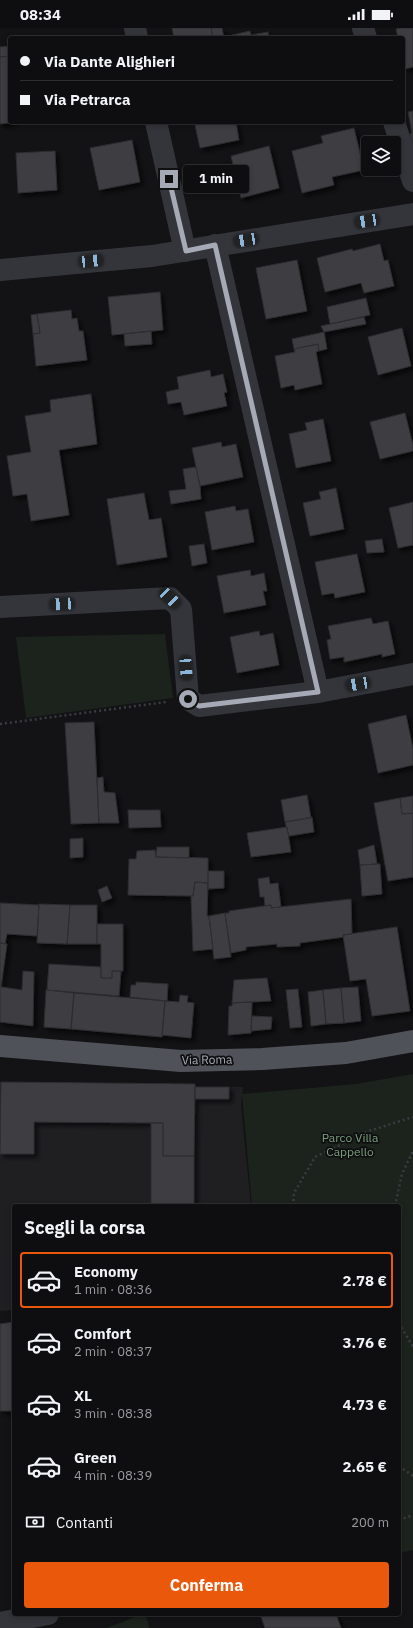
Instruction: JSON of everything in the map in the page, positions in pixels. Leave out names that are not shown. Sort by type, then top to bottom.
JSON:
[{"type":"main road","name":"Via Roma","points":[[0,1046],[182,1061],[346,1053],[413,1041]]},
{"type":"street","points":[[156,124],[186,251]]},
{"type":"street","points":[[395,124],[413,181]]},
{"type":"street","points":[[0,270],[152,256],[413,214]]},
{"type":"street","points":[[215,245],[318,692]]},
{"type":"street","points":[[0,607],[170,598],[181,608],[188,699],[199,706],[318,692],[413,674]]},
{"type":"street","points":[[0,1623],[37,1616]]},
{"type":"path","points":[[0,724],[188,699]]},
{"type":"path","points":[[293,1204],[294,1194],[315,1158],[369,1131],[413,1117]]},
{"type":"path","points":[[395,1204],[402,1174],[413,1151]]},
{"type":"path","points":[[401,1326],[413,1347]]},
{"type":"path","points":[[401,1467],[413,1476]]},
{"type":"path","points":[[401,1519],[413,1515]]},
{"type":"shaded area","points":[[0,1082],[195,1084],[195,1087],[243,1087],[241,1105],[251,1204],[12,1204],[12,1310],[0,1311]]},
{"type":"green space","points":[[165,634],[173,698],[26,718],[16,637]]},
{"type":"green space","name":"Parco Villa Cappello","points":[[413,1074],[413,1550],[401,1553],[401,1204],[252,1204],[242,1094],[356,1084]]},
{"type":"green space","points":[[138,1616],[146,1616],[150,1628],[107,1628]]},
{"type":"building","points":[[172,28],[211,28],[213,36],[174,36]]},
{"type":"building","points":[[211,28],[222,28],[224,36],[213,36]]},
{"type":"building","points":[[413,28],[413,67],[405,69],[405,36],[398,36],[396,29]]},
{"type":"building","points":[[250,31],[251,35],[268,32],[269,36],[232,36]]},
{"type":"building","points":[[8,46],[8,56],[0,57],[0,47]]},
{"type":"building","points":[[8,56],[8,123],[0,124],[0,57]]},
{"type":"building","points":[[413,111],[413,146],[410,134],[412,133],[408,112]]},
{"type":"building","points":[[236,124],[239,140],[200,148],[195,125]]},
{"type":"building","points":[[354,128],[361,157],[361,171],[332,177],[334,185],[302,193],[292,151],[323,143],[321,136]]},
{"type":"building","points":[[132,140],[140,182],[99,190],[90,148]]},
{"type":"building","points":[[269,146],[279,188],[241,198],[231,156]]},
{"type":"building","points":[[55,151],[57,190],[18,193],[16,153]]},
{"type":"building","points":[[380,244],[384,261],[388,260],[394,286],[364,293],[361,283],[325,292],[317,258]]},
{"type":"building","points":[[297,260],[307,311],[266,319],[256,268]]},
{"type":"building","points":[[160,292],[163,330],[112,335],[108,297]]},
{"type":"building","points":[[366,298],[370,315],[330,324],[327,307]]},
{"type":"building","points":[[71,310],[72,319],[77,318],[79,331],[83,331],[87,360],[36,366],[33,334],[40,333],[37,314]]},
{"type":"building","points":[[37,314],[40,333],[33,334],[31,315]]},
{"type":"building","points":[[364,317],[366,324],[324,332],[321,326]]},
{"type":"building","points":[[402,328],[411,366],[378,375],[368,337]]},
{"type":"building","points":[[151,331],[152,344],[125,346],[124,334]]},
{"type":"building","points":[[324,332],[327,349],[319,351],[318,344],[294,349],[292,339]]},
{"type":"building","points":[[318,344],[319,351],[316,352],[322,384],[295,390],[294,385],[281,388],[275,356],[295,352],[294,349]]},
{"type":"building","points":[[210,370],[211,377],[223,374],[227,392],[224,393],[227,406],[184,415],[181,402],[168,404],[166,392],[179,389],[177,377]]},
{"type":"building","points":[[91,394],[97,444],[59,450],[69,515],[31,521],[27,494],[13,496],[7,456],[31,452],[25,416],[51,412],[50,400]]},
{"type":"building","points":[[405,413],[413,445],[413,451],[380,459],[370,422]]},
{"type":"building","points":[[323,419],[331,461],[296,468],[289,434],[307,430],[305,423]]},
{"type":"building","points":[[221,442],[222,447],[236,444],[243,477],[200,486],[192,448]]},
{"type":"building","points":[[196,467],[201,499],[171,504],[169,491],[186,489],[183,469]]},
{"type":"building","points":[[336,488],[344,529],[310,536],[303,503],[321,499],[319,492]]},
{"type":"building","points":[[144,493],[149,520],[161,518],[167,557],[117,565],[107,499]]},
{"type":"building","points":[[413,502],[413,545],[398,548],[389,508]]},
{"type":"building","points":[[235,506],[236,511],[248,509],[254,542],[212,550],[205,512]]},
{"type":"building","points":[[382,539],[384,552],[367,553],[365,541]]},
{"type":"building","points":[[204,544],[207,563],[192,566],[189,546]]},
{"type":"building","points":[[357,554],[365,592],[335,598],[334,593],[322,595],[315,562]]},
{"type":"building","points":[[250,570],[251,576],[264,573],[267,591],[263,591],[266,605],[224,613],[217,576]]},
{"type":"building","points":[[371,618],[373,624],[388,621],[395,654],[382,657],[382,654],[344,662],[344,657],[330,659],[327,640],[331,639],[328,626]]},
{"type":"building","points":[[259,631],[260,636],[273,633],[279,665],[237,673],[230,637]]},
{"type":"building","points":[[406,715],[413,749],[413,765],[378,773],[368,724]]},
{"type":"building","points":[[94,722],[99,823],[71,824],[65,723]]},
{"type":"building","points":[[103,777],[104,792],[115,793],[119,823],[99,823],[97,778]]},
{"type":"building","points":[[307,795],[311,818],[285,822],[281,800]]},
{"type":"building","points":[[413,796],[413,813],[402,814],[400,798]]},
{"type":"building","points":[[400,798],[402,814],[413,813],[413,877],[388,881],[374,803]]},
{"type":"building","points":[[128,810],[160,810],[161,827],[129,828]]},
{"type":"building","points":[[312,817],[314,832],[289,836],[285,822]]},
{"type":"building","points":[[287,827],[291,852],[251,857],[247,833]]},
{"type":"building","points":[[83,838],[83,857],[70,858],[70,839]]},
{"type":"building","points":[[374,845],[377,864],[360,865],[358,850]]},
{"type":"building","points":[[157,847],[189,847],[189,858],[156,857]]},
{"type":"building","points":[[155,850],[156,857],[208,858],[208,883],[195,882],[193,896],[128,895],[129,859],[136,859],[137,851]]},
{"type":"building","points":[[380,864],[382,894],[362,896],[360,865]]},
{"type":"building","points":[[208,871],[224,871],[224,888],[208,889]]},
{"type":"building","points":[[269,877],[270,884],[278,883],[281,907],[271,908],[271,905],[265,906],[264,897],[260,897],[258,879]]},
{"type":"building","points":[[195,882],[208,883],[207,916],[209,916],[213,949],[193,951],[191,896],[193,896]]},
{"type":"building","points":[[107,886],[112,898],[102,902],[98,890]]},
{"type":"building","points":[[351,899],[352,934],[343,935],[344,937],[300,943],[300,946],[277,947],[277,944],[246,947],[246,950],[231,953],[225,913],[229,913],[229,911],[271,905],[271,908]]},
{"type":"building","points":[[0,903],[39,905],[37,936],[7,934],[5,944],[0,943]]},
{"type":"building","points":[[39,904],[70,905],[67,944],[37,943]]},
{"type":"building","points":[[70,905],[97,905],[97,944],[67,944]]},
{"type":"building","points":[[225,913],[231,957],[214,959],[209,916]]},
{"type":"building","points":[[97,924],[123,924],[123,971],[112,971],[112,978],[101,978],[101,944],[97,944]]},
{"type":"building","points":[[397,927],[410,1011],[372,1016],[366,979],[350,981],[343,935]]},
{"type":"building","points":[[0,943],[7,944],[1,987],[22,990],[23,971],[34,972],[33,1026],[0,1022]]},
{"type":"building","points":[[49,964],[101,967],[101,978],[112,978],[112,971],[121,971],[119,996],[47,990]]},
{"type":"building","points":[[267,978],[271,1001],[232,1003],[234,980]]},
{"type":"building","points":[[136,982],[168,984],[167,1001],[130,997],[131,985],[136,985]]},
{"type":"building","points":[[358,987],[361,1021],[344,1023],[341,988]]},
{"type":"building","points":[[341,988],[344,1023],[326,1024],[323,990]]},
{"type":"building","points":[[298,989],[302,1027],[290,1028],[286,990]]},
{"type":"building","points":[[46,990],[74,993],[71,1029],[44,1027]]},
{"type":"building","points":[[323,990],[326,1024],[311,1026],[308,992]]},
{"type":"building","points":[[74,993],[165,1001],[162,1037],[71,1029]]},
{"type":"building","points":[[180,995],[188,996],[187,1002],[194,1003],[191,1038],[162,1035],[165,1001],[179,1002]]},
{"type":"building","points":[[252,1002],[251,1033],[228,1035],[229,1006],[232,1006],[232,1003]]},
{"type":"building","points":[[252,1016],[272,1017],[271,1029],[251,1031]]},
{"type":"building","points":[[1,1082],[195,1084],[194,1156],[163,1156],[163,1123],[34,1122],[34,1154],[0,1154]]},
{"type":"building","points":[[195,1087],[229,1087],[229,1099],[195,1099]]},
{"type":"building","points":[[151,1123],[163,1123],[163,1156],[194,1156],[194,1204],[151,1204]]},
{"type":"building","points":[[12,1322],[12,1411],[0,1411],[0,1324]]},
{"type":"building","points":[[261,1616],[337,1616],[341,1628],[265,1628]]},
{"type":"route","points":[[169,179],[186,251],[215,245],[318,692],[199,706],[188,699]]}]
